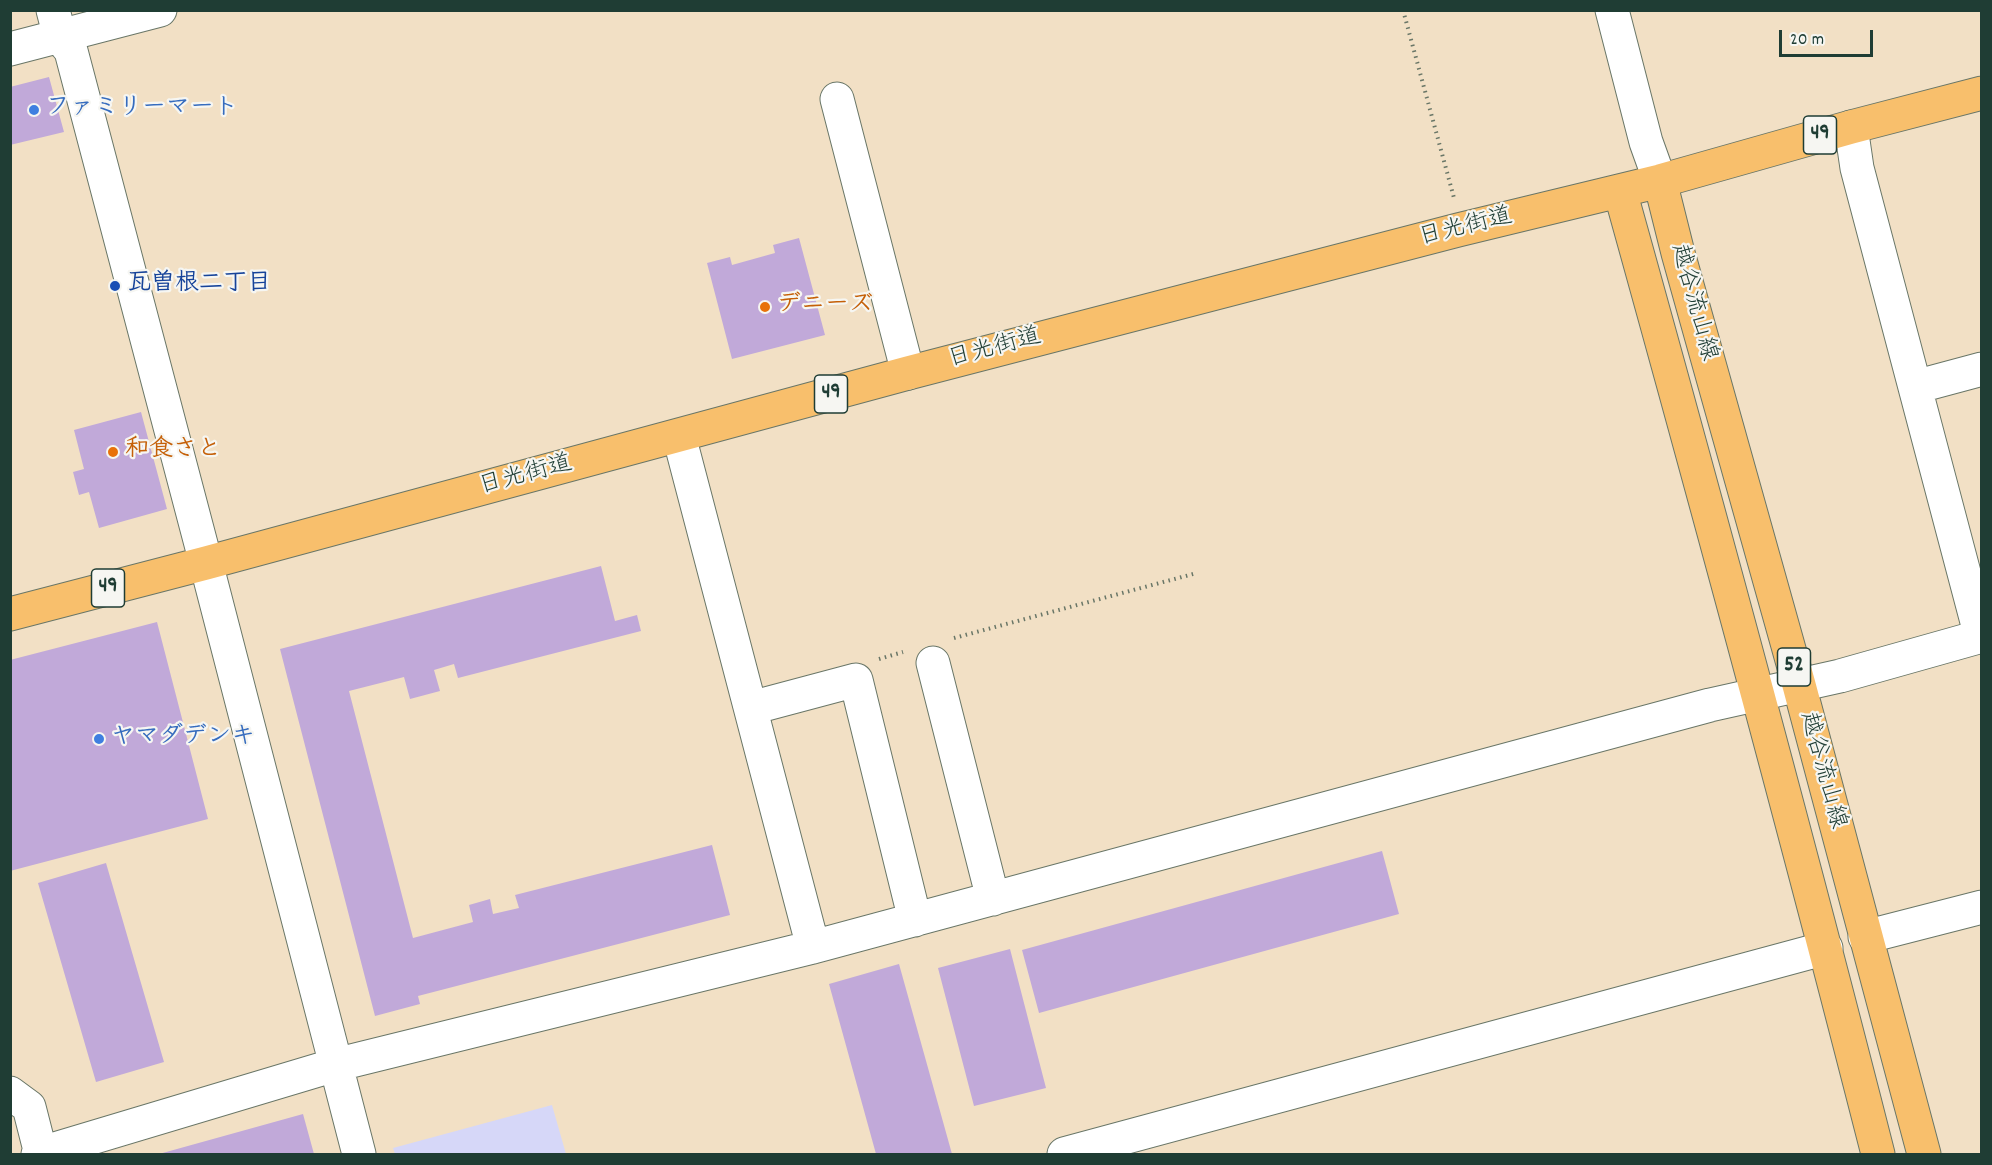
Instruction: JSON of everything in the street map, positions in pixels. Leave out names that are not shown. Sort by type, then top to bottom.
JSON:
[{"type":"main road","name":"日光街道","points":[[10,614],[908,373],[1458,230],[1660,181],[1982,93]]},
{"type":"main road","name":"越谷流山線","points":[[1660,181],[1684,276],[1799,685],[1924,1155]]},
{"type":"main road","name":"越谷流山線","points":[[1620,191],[1826,948],[1878,1155]]},
{"type":"street","points":[[10,48],[56,24],[160,10]]},
{"type":"street","points":[[1612,10],[1646,142],[1660,181]]},
{"type":"street","points":[[56,24],[71,51],[359,1155]]},
{"type":"street","points":[[837,99],[908,373]]},
{"type":"street","points":[[10,1094],[29,1107],[39,1154],[335,1065],[813,947],[1710,705],[1840,676],[1981,637],[1857,168],[1851,127]]},
{"type":"street","points":[[1915,387],[1982,369]]},
{"type":"street","points":[[679,436],[813,947]]},
{"type":"street","points":[[929,652],[993,899]]},
{"type":"street","points":[[751,708],[856,680],[915,920]]},
{"type":"street","points":[[1865,937],[1982,908]]},
{"type":"street","points":[[1064,1155],[1826,948]]},
{"type":"path","points":[[1403,10],[1455,200]]},
{"type":"path","points":[[874,660],[929,652],[1197,573]]},
{"type":"shaded area","points":[[552,1105],[566,1154],[395,1154],[393,1148]]},
{"type":"building","name":"ファミリーマート","points":[[49,77],[64,132],[10,145],[10,87]]},
{"type":"building","points":[[799,238],[825,335],[732,359],[707,263],[730,257],[732,265],[775,253],[773,245]]},
{"type":"building","points":[[141,412],[167,509],[99,528],[89,492],[79,495],[73,472],[84,469],[74,430]]},
{"type":"building","points":[[601,566],[615,621],[637,615],[641,631],[458,678],[454,664],[434,670],[440,691],[410,699],[404,677],[349,691],[413,938],[473,922],[469,905],[490,899],[493,914],[519,908],[515,895],[712,845],[730,915],[418,996],[420,1004],[375,1016],[280,649]]},
{"type":"building","name":"ヤマダデンキ","points":[[157,622],[208,819],[10,871],[10,660]]},
{"type":"building","points":[[1382,851],[1399,914],[1039,1013],[1022,950]]},
{"type":"building","points":[[106,863],[164,1062],[96,1082],[38,883]]},
{"type":"building","points":[[1010,949],[1046,1088],[974,1106],[938,968]]},
{"type":"building","points":[[899,964],[952,1154],[876,1154],[829,984]]},
{"type":"building","points":[[303,1114],[314,1154],[159,1154]]},
{"type":"place","name":"ファミリーマート","points":[[34,110]]},
{"type":"place","name":"瓦曽根二丁目","points":[[115,286]]},
{"type":"place","name":"デニーズ","points":[[765,307]]},
{"type":"place","name":"和食さと","points":[[113,452]]},
{"type":"place","name":"ヤマダデンキ","points":[[99,739]]}]
